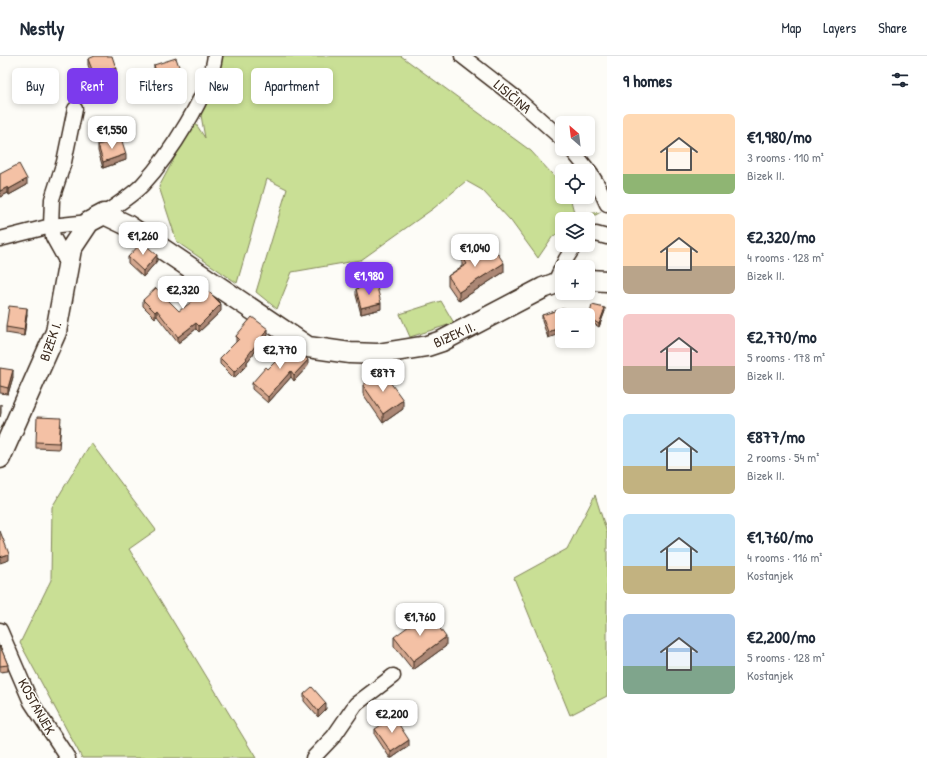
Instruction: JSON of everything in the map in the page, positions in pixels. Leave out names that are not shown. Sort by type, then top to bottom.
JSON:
[{"type":"street","points":[[0,239],[51,226],[97,218],[142,185],[165,158],[188,120],[204,91],[215,56]]},
{"type":"street","name":"LISIČINA","points":[[462,56],[516,98],[555,133]]},
{"type":"street","points":[[68,264],[53,237],[51,226],[52,199],[64,162],[75,109]]},
{"type":"street","points":[[577,156],[590,172],[600,188],[607,204]]},
{"type":"street","name":"BIZEK I.","points":[[0,458],[56,332],[71,249],[97,218]]},
{"type":"street","name":"BIZEK II.","points":[[97,218],[127,225],[308,347],[350,353],[377,354],[427,346],[442,341],[555,284]]},
{"type":"street","points":[[595,234],[607,236]]},
{"type":"street","points":[[595,280],[607,281]]},
{"type":"street","name":"KOSTANJEK","points":[[0,630],[31,702],[68,758]]},
{"type":"street","points":[[313,758],[334,736],[356,704],[393,676]]},
{"type":"green space","points":[[213,56],[401,56],[531,151],[555,177],[555,204],[572,204],[574,212],[555,212],[555,235],[538,258],[511,221],[482,190],[466,181],[434,208],[361,260],[292,272],[277,309],[256,292],[287,189],[267,179],[237,283],[177,242],[159,187],[194,121],[205,138],[199,104],[243,104],[243,68],[209,68]]},
{"type":"green space","points":[[441,301],[454,323],[410,337],[400,314]]},
{"type":"green space","points":[[91,443],[156,530],[129,549],[256,758],[82,758],[20,643],[51,580],[52,507]]},
{"type":"green space","points":[[595,495],[607,533],[607,696],[570,715],[514,578],[567,549]]},
{"type":"building","points":[[95,56],[112,56],[116,68],[91,68],[88,59]]},
{"type":"building","points":[[176,58],[180,68],[155,68],[154,65]]},
{"type":"building","points":[[121,138],[126,154],[103,162],[98,145]]},
{"type":"building","points":[[19,164],[27,179],[9,189],[8,187],[0,191],[0,174]]},
{"type":"building","points":[[142,242],[157,255],[143,271],[128,257]]},
{"type":"building","points":[[493,247],[504,263],[459,292],[448,276],[467,264],[462,256],[471,250],[476,258]]},
{"type":"building","points":[[376,283],[381,303],[361,308],[356,289]]},
{"type":"building","points":[[156,288],[179,311],[190,303],[205,288],[221,304],[199,326],[196,323],[178,337],[157,310],[155,312],[143,300]]},
{"type":"building","points":[[592,305],[605,308],[599,324],[595,322],[595,308],[591,308]]},
{"type":"building","points":[[9,306],[27,308],[24,330],[6,327]]},
{"type":"building","points":[[555,311],[555,330],[548,332],[542,315]]},
{"type":"building","points":[[252,317],[268,329],[246,358],[247,359],[234,372],[220,358],[239,339],[236,336]]},
{"type":"building","points":[[293,344],[308,360],[294,375],[291,371],[268,397],[252,383],[266,367],[268,369]]},
{"type":"building","points":[[0,368],[13,370],[8,388],[0,386]]},
{"type":"building","points":[[382,371],[403,400],[383,414],[363,385]]},
{"type":"building","points":[[37,417],[61,418],[59,443],[36,442]]},
{"type":"building","points":[[0,531],[9,554],[0,557]]},
{"type":"building","points":[[428,612],[446,637],[413,661],[394,637]]},
{"type":"building","points":[[0,646],[8,665],[0,666]]},
{"type":"building","points":[[312,687],[326,703],[318,711],[304,694]]},
{"type":"building","points":[[394,717],[409,740],[391,752],[375,729]]}]
